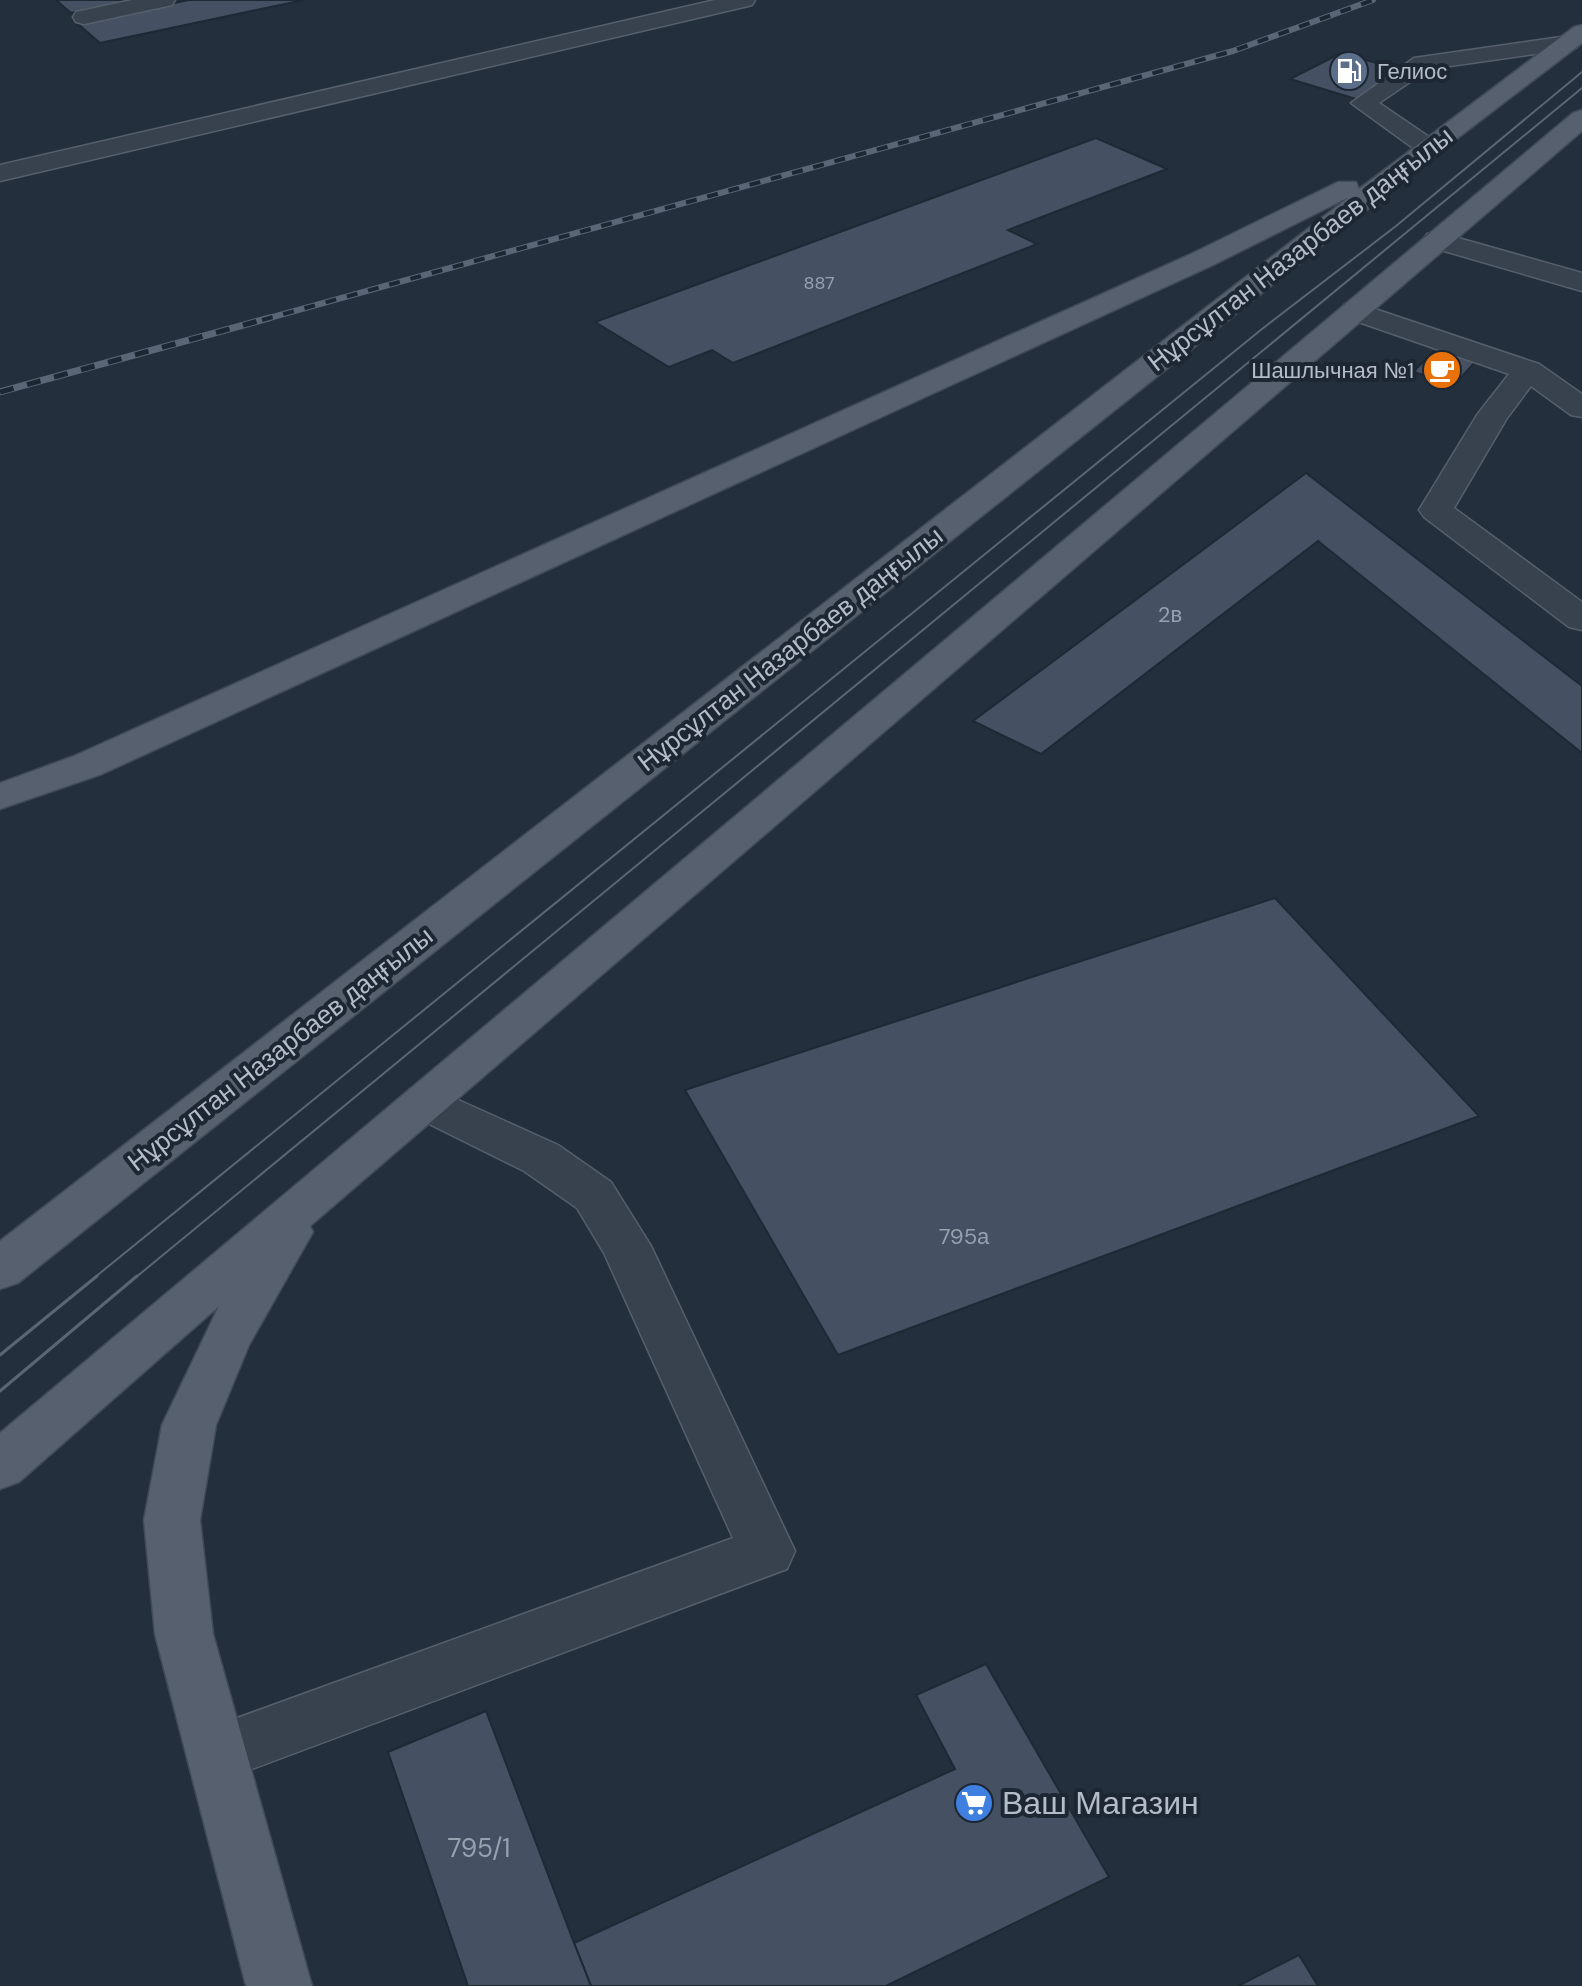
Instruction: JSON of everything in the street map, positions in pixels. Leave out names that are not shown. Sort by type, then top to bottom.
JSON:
[{"type":"main road","name":"Нұрсұлтан Назарбаев даңғылы","points":[[0,1269],[1429,148],[1575,38]]},
{"type":"main road","points":[[0,1466],[305,1202],[1582,118]]},
{"type":"main road","points":[[0,797],[88,765],[1201,260],[1429,148]]},
{"type":"main road","points":[[279,1986],[184,1634],[172,1520],[189,1425],[226,1340],[305,1202]]},
{"type":"lane","points":[[84,17],[164,0]]},
{"type":"lane","points":[[0,173],[744,0]]},
{"type":"lane","points":[[1429,148],[1363,103],[1422,63],[1575,38]]},
{"type":"lane","points":[[1437,240],[1582,282]]},
{"type":"lane","points":[[1354,311],[1528,370],[1582,408]]},
{"type":"lane","points":[[1528,370],[1493,415],[1436,510],[1582,619]]},
{"type":"lane","points":[[217,1753],[767,1551],[626,1246],[594,1195],[541,1158],[425,1102]]},
{"type":"building","points":[[56,0],[131,0],[71,13]]},
{"type":"building","points":[[189,0],[304,0],[100,43],[77,23]]},
{"type":"building","points":[[1341,53],[1405,71],[1356,99],[1290,79]]},
{"type":"building","points":[[1096,138],[1167,169],[1008,230],[1037,244],[733,363],[712,350],[669,367],[595,322]]},
{"type":"building","name":"Шашлычная №1","points":[[1435,350],[1476,361],[1455,384],[1413,372]]},
{"type":"building","points":[[1306,473],[1582,686],[1582,753],[1318,541],[1041,754],[973,721]]},
{"type":"building","points":[[1275,898],[1479,1116],[838,1355],[685,1090]]},
{"type":"building","name":"Ваш Магазин","points":[[986,1664],[1109,1877],[886,1986],[591,1986],[574,1943],[955,1769],[916,1695]]},
{"type":"building","points":[[486,1711],[591,1986],[468,1986],[388,1752]]},
{"type":"building","points":[[1299,1955],[1318,1986],[1238,1986]]},
{"type":"tram line","points":[[94,1278],[1262,329],[1396,226],[1582,72]]},
{"type":"tram line","points":[[135,1278],[1582,88]]},
{"type":"tram line","points":[[0,1355],[97,1276]]},
{"type":"tram line","points":[[0,1391],[137,1276]]},
{"type":"railway","points":[[262,320],[1233,51],[1373,0]]},
{"type":"railway","points":[[0,392],[269,318]]},
{"type":"place","name":"Гелиос","points":[[1349,71]]},
{"type":"place","name":"Шашлычная №1","points":[[1442,370]]},
{"type":"place","name":"Ваш Магазин","points":[[974,1803]]}]
